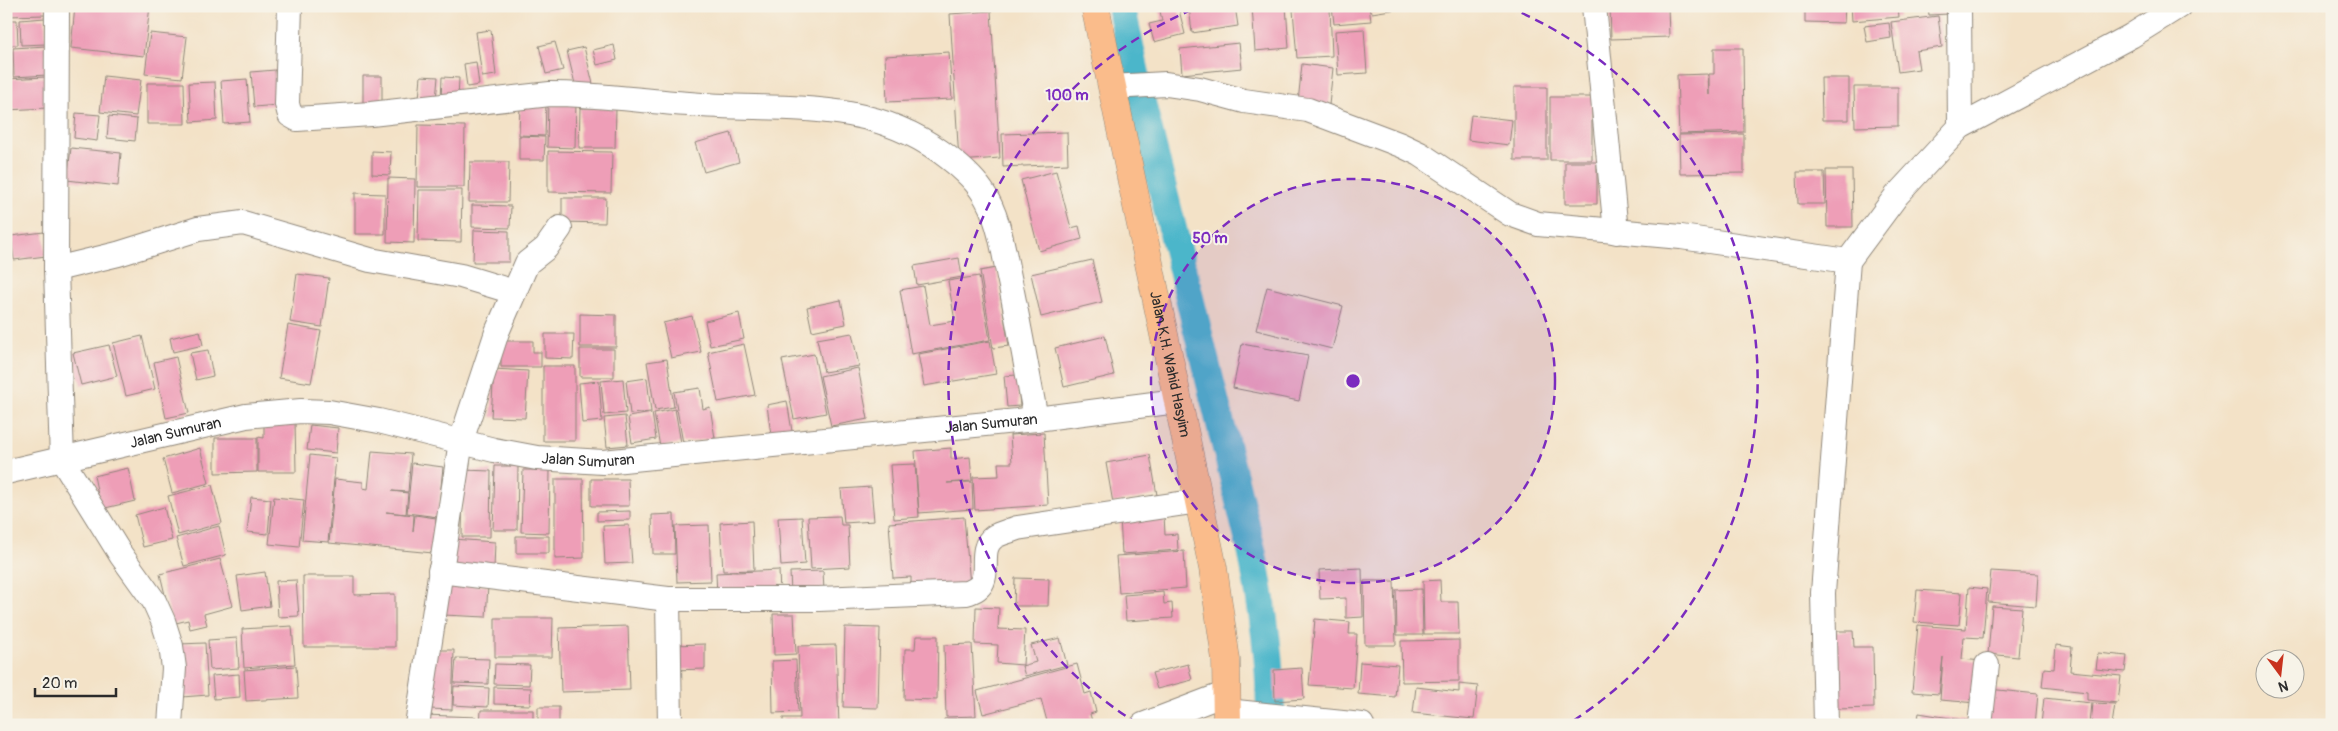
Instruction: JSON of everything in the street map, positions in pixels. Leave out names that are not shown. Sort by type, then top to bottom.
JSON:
[{"type":"main road","name":"Jalan K.H. Wahid Hasyim","points":[[1095,6],[1119,86],[1177,401],[1213,568],[1223,633],[1229,710]]},
{"type":"street","points":[[57,6],[56,269],[62,460],[121,555],[154,601],[163,621],[171,646],[174,668],[170,725]]},
{"type":"street","points":[[290,6],[287,104],[290,115],[297,119],[379,113],[550,94],[575,94],[690,104],[833,110],[857,114],[909,132],[954,161],[982,191],[989,204],[996,220],[1003,249],[1036,418]]},
{"type":"street","points":[[1594,6],[1616,232]]},
{"type":"street","points":[[1958,6],[1960,126]]},
{"type":"street","points":[[1826,725],[1823,593],[1848,261],[1897,195],[1960,126],[2131,36],[2178,6]]},
{"type":"street","points":[[1119,86],[1166,84],[1200,89],[1244,101],[1308,110],[1420,154],[1510,214],[1538,224],[1681,237],[1848,261]]},
{"type":"street","points":[[56,269],[118,254],[198,230],[243,223],[370,260],[461,276],[514,292]]},
{"type":"street","points":[[417,725],[461,440],[497,332],[527,264],[546,248],[560,228]]},
{"type":"street","name":"Jalan Sumuran","points":[[6,472],[246,416],[301,411],[329,412],[371,420],[461,440],[494,450],[537,458],[603,462],[1036,418],[1177,401]]},
{"type":"street","points":[[440,571],[668,599],[819,600],[966,593],[977,590],[983,582],[989,543],[994,537],[1009,531],[1132,510],[1199,501]]},
{"type":"street","points":[[668,599],[670,725]]},
{"type":"street","points":[[1980,725],[1987,665]]},
{"type":"street","points":[[1143,725],[1229,710],[1362,725]]},
{"type":"building","points":[[9,6],[44,6],[45,15],[9,16]]},
{"type":"building","points":[[75,6],[150,6],[144,56],[71,48]]},
{"type":"building","points":[[1159,6],[1178,6],[1185,34],[1154,42],[1149,24],[1162,21]]},
{"type":"building","points":[[1189,6],[1235,6],[1238,26],[1192,33]]},
{"type":"building","points":[[1252,6],[1286,6],[1289,48],[1255,51]]},
{"type":"building","points":[[1332,6],[1369,6],[1371,21],[1334,24]]},
{"type":"building","points":[[1371,6],[1410,6],[1410,7],[1372,13]]},
{"type":"building","points":[[1610,6],[1668,6],[1669,37],[1611,39]]},
{"type":"building","points":[[1805,6],[1845,6],[1844,23],[1805,22]]},
{"type":"building","points":[[1851,6],[1898,6],[1899,17],[1852,21]]},
{"type":"building","points":[[1928,6],[1949,6],[1949,14],[1929,15]]},
{"type":"building","points":[[1330,8],[1332,56],[1297,58],[1293,10]]},
{"type":"building","points":[[991,11],[1000,158],[959,161],[950,14]]},
{"type":"building","points":[[1938,16],[1942,47],[1916,51],[1919,69],[1898,72],[1891,22]]},
{"type":"building","points":[[45,18],[46,44],[21,45],[20,20]]},
{"type":"building","points":[[6,20],[17,20],[18,45],[6,45]]},
{"type":"building","points":[[1889,23],[1891,38],[1867,42],[1864,26]]},
{"type":"building","points":[[1364,29],[1367,73],[1338,75],[1335,31]]},
{"type":"building","points":[[491,30],[496,75],[482,77],[476,32]]},
{"type":"building","points":[[150,33],[187,37],[182,78],[145,74]]},
{"type":"building","points":[[555,42],[563,70],[546,74],[539,46]]},
{"type":"building","points":[[1239,43],[1242,68],[1182,74],[1180,49]]},
{"type":"building","points":[[614,45],[617,60],[597,65],[593,50]]},
{"type":"building","points":[[46,46],[47,75],[14,77],[13,48]]},
{"type":"building","points":[[584,47],[593,84],[576,88],[567,51]]},
{"type":"building","points":[[1714,48],[1743,48],[1744,132],[1679,134],[1677,75],[1708,74],[1709,95],[1709,74],[1714,74]]},
{"type":"building","points":[[6,51],[11,51],[12,76],[6,77]]},
{"type":"building","points":[[949,52],[952,99],[887,102],[885,56]]},
{"type":"building","points":[[476,62],[479,85],[467,87],[464,64]]},
{"type":"building","points":[[1302,64],[1333,68],[1329,105],[1298,102]]},
{"type":"building","points":[[275,70],[278,105],[254,107],[251,72]]},
{"type":"building","points":[[104,76],[141,80],[136,116],[100,112]]},
{"type":"building","points":[[363,76],[382,76],[382,105],[363,105]]},
{"type":"building","points":[[421,76],[438,77],[436,100],[419,99]]},
{"type":"building","points":[[46,77],[47,108],[6,110],[6,79]]},
{"type":"building","points":[[442,77],[459,78],[458,100],[441,100]]},
{"type":"building","points":[[1821,78],[1849,78],[1849,120],[1822,120]]},
{"type":"building","points":[[247,79],[250,122],[224,124],[221,81]]},
{"type":"building","points":[[215,82],[217,120],[191,122],[189,83]]},
{"type":"building","points":[[147,83],[184,83],[185,124],[147,124]]},
{"type":"building","points":[[1514,87],[1547,87],[1547,160],[1514,160]]},
{"type":"building","points":[[1854,87],[1898,87],[1898,126],[1855,127]]},
{"type":"building","points":[[1550,97],[1592,97],[1592,160],[1550,160]]},
{"type":"building","points":[[548,101],[576,101],[575,148],[547,147]]},
{"type":"building","points":[[520,104],[546,104],[545,136],[519,135]]},
{"type":"building","points":[[580,108],[616,108],[615,148],[579,148]]},
{"type":"building","points":[[76,113],[100,115],[97,141],[74,138]]},
{"type":"building","points":[[1471,115],[1512,120],[1509,145],[1468,140]]},
{"type":"building","points":[[109,116],[137,119],[135,141],[107,138]]},
{"type":"building","points":[[418,125],[465,126],[464,187],[417,187]]},
{"type":"building","points":[[1067,132],[1068,164],[1003,167],[1002,134]]},
{"type":"building","points":[[731,133],[739,162],[704,172],[695,143]]},
{"type":"building","points":[[1744,134],[1744,173],[1680,174],[1679,135]]},
{"type":"building","points":[[519,136],[545,137],[544,160],[519,160]]},
{"type":"building","points":[[71,148],[121,153],[118,186],[67,180]]},
{"type":"building","points":[[372,151],[391,152],[390,175],[372,174]]},
{"type":"building","points":[[548,151],[612,152],[611,193],[548,192]]},
{"type":"building","points":[[470,162],[509,162],[508,202],[469,202]]},
{"type":"building","points":[[1565,162],[1597,162],[1597,204],[1565,204]]},
{"type":"building","points":[[1826,170],[1852,170],[1853,227],[1827,227]]},
{"type":"building","points":[[1056,171],[1071,228],[1079,226],[1082,239],[1039,251],[1021,180]]},
{"type":"building","points":[[1797,172],[1824,172],[1825,204],[1798,204]]},
{"type":"building","points":[[388,178],[415,179],[414,243],[387,242]]},
{"type":"building","points":[[419,190],[462,190],[461,242],[418,241]]},
{"type":"building","points":[[355,193],[385,194],[385,234],[355,234]]},
{"type":"building","points":[[562,198],[606,198],[605,223],[562,222]]},
{"type":"building","points":[[472,205],[511,206],[510,228],[472,227]]},
{"type":"building","points":[[474,230],[509,231],[509,262],[473,262]]},
{"type":"building","points":[[44,232],[46,256],[14,260],[11,236]]},
{"type":"building","points":[[959,258],[962,277],[917,285],[914,266]]},
{"type":"building","points":[[1092,260],[1102,302],[1041,317],[1031,274]]},
{"type":"building","points":[[996,268],[1009,346],[993,348],[980,271]]},
{"type":"building","points":[[297,274],[329,278],[322,327],[290,322]]},
{"type":"building","points":[[979,276],[990,340],[911,354],[900,290],[923,286],[930,325],[955,321],[948,281]]},
{"type":"building","points":[[1267,287],[1343,306],[1332,349],[1256,330]]},
{"type":"building","points":[[841,300],[846,324],[812,331],[807,307]]},
{"type":"building","points":[[739,313],[744,339],[710,346],[705,321]]},
{"type":"building","points":[[580,314],[616,315],[616,347],[580,347]]},
{"type":"building","points":[[692,316],[701,352],[671,358],[663,323]]},
{"type":"building","points":[[288,325],[321,331],[311,383],[279,378]]},
{"type":"building","points":[[200,331],[203,345],[173,352],[170,338]]},
{"type":"building","points":[[852,333],[859,366],[824,372],[817,339]]},
{"type":"building","points":[[545,334],[574,334],[573,359],[545,358]]},
{"type":"building","points":[[142,336],[155,389],[126,396],[113,343]]},
{"type":"building","points":[[1105,336],[1114,375],[1064,387],[1055,348]]},
{"type":"building","points":[[501,341],[533,341],[533,352],[541,352],[541,367],[501,367]]},
{"type":"building","points":[[990,341],[996,374],[924,386],[918,354]]},
{"type":"building","points":[[744,344],[755,395],[718,402],[708,352]]},
{"type":"building","points":[[1242,344],[1308,356],[1299,401],[1233,388]]},
{"type":"building","points":[[109,345],[117,376],[81,385],[73,353]]},
{"type":"building","points":[[580,349],[614,349],[614,377],[580,377]]},
{"type":"building","points":[[208,350],[213,376],[196,380],[190,353]]},
{"type":"building","points":[[814,354],[826,413],[794,419],[782,360]]},
{"type":"building","points":[[176,357],[189,413],[166,418],[154,362]]},
{"type":"building","points":[[667,359],[674,407],[655,410],[647,362]]},
{"type":"building","points":[[543,366],[575,366],[575,441],[543,441]]},
{"type":"building","points":[[858,368],[868,419],[831,426],[820,376]]},
{"type":"building","points":[[494,369],[528,371],[525,418],[491,417]]},
{"type":"building","points":[[1017,375],[1020,406],[1007,407],[1004,376]]},
{"type":"building","points":[[647,378],[651,412],[630,414],[626,381]]},
{"type":"building","points":[[623,379],[626,413],[604,415],[601,381]]},
{"type":"building","points":[[599,381],[602,421],[582,423],[579,383]]},
{"type":"building","points":[[700,388],[703,409],[710,407],[715,438],[683,443],[674,392]]},
{"type":"building","points":[[787,401],[792,431],[771,435],[767,405]]},
{"type":"building","points":[[675,409],[681,443],[660,447],[654,413]]},
{"type":"building","points":[[652,413],[656,439],[632,443],[628,417]]},
{"type":"building","points":[[625,416],[628,445],[607,447],[604,418]]},
{"type":"building","points":[[295,421],[296,472],[258,472],[258,437],[264,438],[264,422]]},
{"type":"building","points":[[310,425],[338,428],[336,453],[307,450]]},
{"type":"building","points":[[1044,433],[1048,505],[975,510],[973,477],[999,476],[998,463],[1012,463],[1010,435]]},
{"type":"building","points":[[215,438],[257,438],[257,472],[215,473]]},
{"type":"building","points":[[200,448],[209,483],[172,493],[163,459]]},
{"type":"building","points":[[951,448],[951,459],[970,457],[972,481],[947,483],[972,482],[973,509],[919,513],[915,451]]},
{"type":"building","points":[[372,451],[411,454],[408,492],[392,491],[408,493],[406,514],[386,512],[414,515],[413,532],[415,515],[436,518],[433,553],[329,543],[335,479],[363,482],[363,488],[368,489]]},
{"type":"building","points":[[310,455],[336,458],[328,542],[302,540]]},
{"type":"building","points":[[1150,455],[1157,495],[1113,503],[1106,463]]},
{"type":"building","points":[[412,463],[443,467],[438,517],[407,513]]},
{"type":"building","points":[[915,464],[919,517],[894,519],[890,465]]},
{"type":"building","points":[[495,466],[518,466],[517,530],[493,530]]},
{"type":"building","points":[[128,468],[135,501],[101,509],[94,476]]},
{"type":"building","points":[[463,470],[491,471],[490,537],[462,537]]},
{"type":"building","points":[[523,470],[550,470],[549,533],[521,532]]},
{"type":"building","points":[[555,479],[583,479],[584,558],[555,559]]},
{"type":"building","points":[[591,479],[628,479],[629,506],[591,506]]},
{"type":"building","points":[[212,485],[222,523],[178,535],[168,496]]},
{"type":"building","points":[[871,487],[874,521],[844,523],[841,489]]},
{"type":"building","points":[[251,497],[271,499],[268,534],[247,532]]},
{"type":"building","points":[[274,497],[304,500],[299,547],[269,544]]},
{"type":"building","points":[[164,507],[172,540],[143,547],[135,515]]},
{"type":"building","points":[[630,511],[630,520],[597,521],[597,512]]},
{"type":"building","points":[[674,514],[675,554],[653,554],[652,515]]},
{"type":"building","points":[[1164,514],[1165,535],[1177,534],[1178,550],[1122,554],[1120,517]]},
{"type":"building","points":[[840,516],[841,525],[848,525],[850,567],[811,569],[808,517]]},
{"type":"building","points":[[802,517],[805,564],[781,566],[778,518]]},
{"type":"building","points":[[964,517],[970,585],[911,590],[911,577],[893,578],[889,523]]},
{"type":"building","points":[[752,521],[754,570],[723,571],[720,523]]},
{"type":"building","points":[[629,525],[632,563],[605,564],[603,526]]},
{"type":"building","points":[[709,525],[711,581],[677,582],[675,526]]},
{"type":"building","points":[[219,526],[226,555],[184,566],[176,538]]},
{"type":"building","points":[[516,536],[549,536],[549,553],[516,553]]},
{"type":"building","points":[[452,539],[495,542],[494,569],[450,567]]},
{"type":"building","points":[[1184,551],[1186,588],[1119,593],[1116,556]]},
{"type":"building","points":[[220,559],[233,606],[204,614],[207,625],[190,629],[188,620],[172,624],[160,574]]},
{"type":"building","points":[[1362,568],[1363,617],[1346,618],[1346,598],[1320,599],[1319,570]]},
{"type":"building","points":[[779,570],[780,594],[717,597],[716,573]]},
{"type":"building","points":[[823,571],[824,591],[791,593],[790,572]]},
{"type":"building","points":[[1991,571],[2038,574],[2036,606],[1988,602]]},
{"type":"building","points":[[265,572],[270,606],[242,610],[237,576]]},
{"type":"building","points":[[303,576],[354,576],[354,595],[395,594],[395,647],[304,647]]},
{"type":"building","points":[[1015,578],[1049,579],[1048,606],[1014,606]]},
{"type":"building","points":[[296,580],[299,616],[278,617],[276,581]]},
{"type":"building","points":[[1440,580],[1441,602],[1458,602],[1459,634],[1424,634],[1423,581]]},
{"type":"building","points":[[1364,581],[1394,581],[1396,645],[1365,645]]},
{"type":"building","points":[[444,584],[488,586],[486,617],[443,615]]},
{"type":"building","points":[[1969,587],[1987,589],[1983,638],[1964,637],[1962,659],[1981,661],[1978,703],[1940,700],[1943,657],[1939,694],[1912,692],[1918,625],[1966,629]]},
{"type":"building","points":[[1422,589],[1423,635],[1397,635],[1396,590]]},
{"type":"building","points":[[1917,590],[1962,593],[1959,625],[1914,622]]},
{"type":"building","points":[[1163,592],[1164,604],[1172,603],[1173,618],[1126,621],[1124,595]]},
{"type":"building","points":[[1992,606],[2022,608],[2018,657],[1988,654]]},
{"type":"building","points":[[976,607],[999,608],[998,629],[1025,630],[1023,665],[997,663],[998,645],[975,644]]},
{"type":"building","points":[[773,614],[794,614],[796,654],[774,655]]},
{"type":"building","points":[[495,618],[553,618],[552,657],[495,657]]},
{"type":"building","points":[[1315,619],[1350,622],[1349,634],[1357,634],[1353,688],[1309,685]]},
{"type":"building","points":[[292,626],[295,664],[244,668],[242,629]]},
{"type":"building","points":[[628,626],[630,690],[561,692],[559,628]]},
{"type":"building","points":[[845,627],[880,628],[878,708],[843,707]]},
{"type":"building","points":[[1834,631],[1853,631],[1854,647],[1873,647],[1874,708],[1835,709]]},
{"type":"building","points":[[916,636],[938,636],[937,700],[904,699],[905,649],[915,649]]},
{"type":"building","points":[[237,638],[239,668],[210,670],[208,640]]},
{"type":"building","points":[[1060,638],[1067,665],[1025,676],[1022,666],[1036,662],[1031,645]]},
{"type":"building","points":[[1459,640],[1459,681],[1402,682],[1401,641]]},
{"type":"building","points":[[205,643],[208,695],[182,697],[179,644]]},
{"type":"building","points":[[705,644],[705,669],[673,670],[672,645]]},
{"type":"building","points":[[972,644],[976,716],[946,717],[944,645]]},
{"type":"building","points":[[836,645],[839,725],[783,725],[783,718],[800,718],[798,646]]},
{"type":"building","points":[[2056,645],[2072,647],[2070,671],[2121,676],[2118,703],[2087,700],[2087,692],[2042,687],[2044,668],[2054,669]]},
{"type":"building","points":[[432,650],[454,650],[452,710],[430,709]]},
{"type":"building","points":[[2098,653],[2127,656],[2125,672],[2096,669]]},
{"type":"building","points":[[456,658],[489,659],[488,684],[454,683]]},
{"type":"building","points":[[796,660],[798,712],[773,713],[772,661]]},
{"type":"building","points":[[1360,662],[1398,665],[1395,697],[1358,694]]},
{"type":"building","points":[[495,664],[530,665],[529,685],[494,684]]},
{"type":"building","points":[[1077,664],[1085,694],[1091,692],[1096,712],[1090,714],[1093,725],[1048,725],[1041,699],[983,714],[977,691]]},
{"type":"building","points":[[1188,664],[1192,680],[1157,689],[1152,673]]},
{"type":"building","points":[[296,666],[298,698],[246,701],[244,670]]},
{"type":"building","points":[[1302,668],[1304,699],[1275,701],[1274,670]]},
{"type":"building","points":[[239,674],[240,697],[214,699],[212,676]]},
{"type":"building","points":[[1459,684],[1478,686],[1474,719],[1413,713],[1416,687],[1459,692]]},
{"type":"building","points":[[454,686],[489,688],[488,707],[453,705]]},
{"type":"building","points":[[494,687],[531,688],[530,705],[494,704]]},
{"type":"building","points":[[1988,689],[2038,694],[2035,725],[1984,725]]},
{"type":"building","points":[[2044,698],[2091,703],[2089,725],[2041,724]]},
{"type":"building","points":[[2093,703],[2115,704],[2112,725],[2091,725]]},
{"type":"building","points":[[538,707],[559,707],[559,725],[538,725]]},
{"type":"building","points":[[481,710],[533,710],[533,725],[480,725]]},
{"type":"building","points":[[1191,711],[1196,725],[1156,725]]},
{"type":"building","points":[[1919,713],[1975,722],[1974,725],[1917,725]]},
{"type":"building","points":[[425,715],[476,717],[476,725],[425,725]]},
{"type":"building","points":[[979,718],[979,725],[944,725],[944,719]]},
{"type":"waterway","points":[[1121,6],[1143,109],[1252,552],[1266,638],[1270,681],[1270,725]]}]
